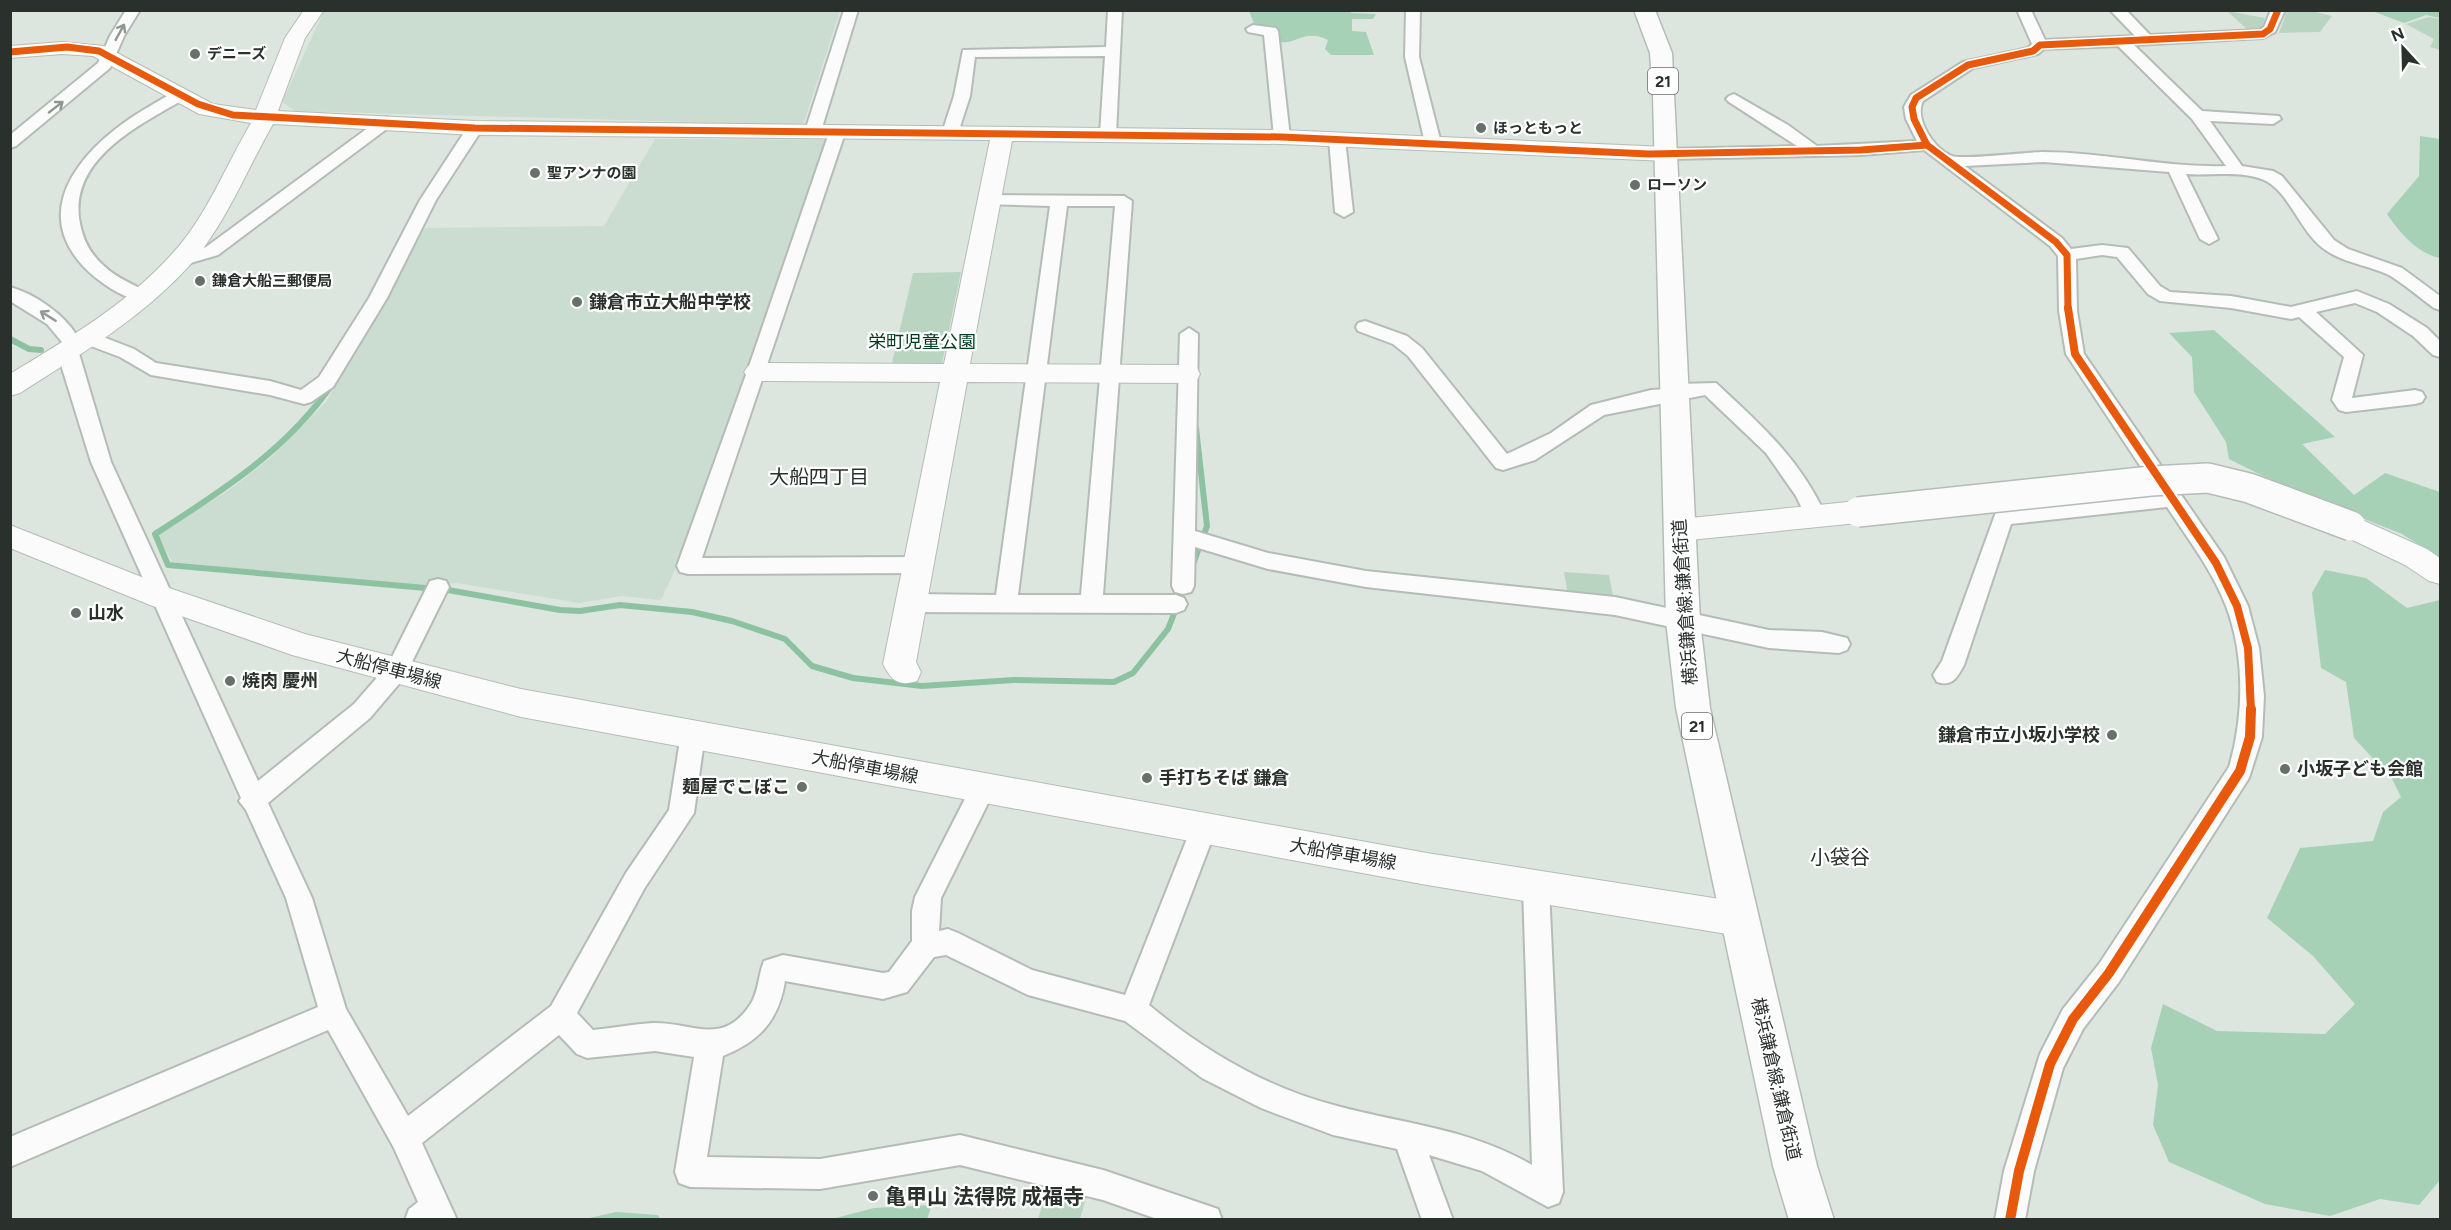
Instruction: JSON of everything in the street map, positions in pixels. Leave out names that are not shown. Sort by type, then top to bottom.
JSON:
[{"type":"main road","name":"横浜鎌倉線;鎌倉街道","points":[[1644,10],[1661,54],[1667,154],[1672,342],[1677,393],[1683,621],[1693,708],[1795,1166],[1812,1220]]},
{"type":"street","points":[[10,143],[86,84],[105,65],[133,10]]},
{"type":"street","points":[[10,387],[77,344],[141,296],[180,261],[209,222],[266,117],[269,102],[295,38],[314,10]]},
{"type":"street","points":[[813,131],[850,10]]},
{"type":"street","points":[[1108,134],[1115,10]]},
{"type":"street","points":[[1413,10],[1412,57],[1433,144]]},
{"type":"street","points":[[2116,10],[2147,40]]},
{"type":"street","points":[[2010,1220],[2019,1171],[2050,1064],[2059,1046],[2073,1019],[2109,974],[2240,771],[2250,737],[2252,696],[2250,667],[2237,606],[2216,562],[2075,354],[2068,311],[2067,255],[2056,242],[1927,145],[1914,119],[1912,107],[1916,98],[1968,65],[2033,51],[2040,45],[2263,34],[2270,29],[2278,10]]},
{"type":"street","points":[[2025,11],[2040,45]]},
{"type":"street","points":[[1253,29],[1271,31],[1282,137]]},
{"type":"street","points":[[2122,41],[2198,116],[2237,170]]},
{"type":"street","points":[[10,52],[72,48],[97,50],[181,95],[222,113],[475,128],[1282,137],[1667,154],[1813,151],[1927,145]]},
{"type":"street","points":[[950,133],[962,96],[968,53],[1113,51]]},
{"type":"street","points":[[141,296],[98,272],[84,256],[69,224],[69,204],[76,182],[94,154],[108,142],[181,95]]},
{"type":"street","points":[[1734,99],[1782,128],[1813,151]]},
{"type":"street","points":[[2198,116],[2273,119]]},
{"type":"street","points":[[180,261],[212,251],[386,122]]},
{"type":"street","points":[[10,293],[60,324],[71,342],[127,353],[151,369],[270,388],[304,397],[326,382],[378,298],[428,200],[475,128]]},
{"type":"street","points":[[837,133],[757,372],[688,566],[918,566]]},
{"type":"street","points":[[905,672],[900,664],[910,603],[1002,134]]},
{"type":"street","points":[[1336,139],[1344,213]]},
{"type":"street","points":[[1950,162],[2044,157],[2175,168],[2237,170],[2267,175],[2285,188],[2310,225],[2328,244],[2342,253],[2396,272],[2440,304]]},
{"type":"street","points":[[2175,168],[2209,239]]},
{"type":"street","points":[[989,200],[1124,201],[1091,603]]},
{"type":"street","points":[[1006,603],[1059,201]]},
{"type":"street","points":[[2067,255],[2102,250],[2122,252],[2154,290],[2166,297],[2231,302],[2291,313],[2344,298],[2364,300],[2383,308],[2420,332],[2440,351]]},
{"type":"street","points":[[2303,310],[2354,355],[2342,400],[2346,405],[2415,397]]},
{"type":"street","points":[[1365,327],[1400,340],[1415,352],[1503,463],[1528,455],[1548,444],[1598,410],[1651,397],[1709,388],[1773,448],[1805,494],[1815,516]]},
{"type":"street","points":[[910,603],[1091,603],[1179,595],[1184,536],[1189,334]]},
{"type":"street","points":[[77,344],[72,368],[101,462],[252,801],[299,898],[334,1014],[404,1138],[433,1215]]},
{"type":"street","points":[[757,372],[1187,374]]},
{"type":"street","points":[[1680,530],[2208,477],[2249,488],[2351,526],[2408,553],[2440,573]]},
{"type":"street","points":[[1945,675],[1952,665],[2003,517],[2174,499]]},
{"type":"street","name":"大船停車場線","points":[[10,536],[161,597],[303,646],[521,703],[1203,829],[1536,888],[1739,919]]},
{"type":"street","points":[[1184,536],[1268,561],[1366,579],[1615,606],[1769,639],[1788,642],[1825,640],[1839,644]]},
{"type":"street","points":[[252,801],[362,711],[396,671],[438,586]]},
{"type":"street","points":[[404,1138],[561,1016],[635,881],[681,813],[693,734]]},
{"type":"street","points":[[561,1016],[586,1044],[655,1037],[710,1046],[728,1041],[747,1028],[764,1009],[774,970],[783,968],[883,986],[897,983],[926,945],[925,917],[928,897],[983,789]]},
{"type":"street","points":[[1133,1010],[1203,829]]},
{"type":"street","points":[[926,945],[948,942],[1028,982],[1133,1010],[1162,1036],[1231,1080],[1300,1108],[1364,1128],[1407,1135],[1491,1159],[1548,1192],[1536,888]]},
{"type":"street","points":[[10,1152],[334,1014]]},
{"type":"street","points":[[710,1046],[690,1172],[820,1174],[960,1150],[1103,1185],[1208,1220]]},
{"type":"street","points":[[1407,1135],[1438,1220]]},
{"type":"shaded area","points":[[324,11],[840,11],[803,125],[295,111],[282,102]]},
{"type":"shaded area","name":"鎌倉市立大船中学校","points":[[655,139],[830,140],[674,572],[661,600],[621,596],[579,603],[457,583],[417,585],[172,562],[158,535],[229,490],[269,459],[326,402],[425,228],[604,226]]},
{"type":"green space","points":[[1351,10],[1351,13],[1376,14],[1373,19],[1352,19],[1352,31],[1366,32],[1374,55],[1331,55],[1325,49],[1328,40],[1313,36],[1278,42],[1256,28],[1249,11]]},
{"type":"green space","points":[[2227,11],[2265,18],[2260,31],[2249,31]]},
{"type":"green space","points":[[2287,11],[2312,11],[2332,16],[2320,32],[2279,33]]},
{"type":"green space","points":[[2372,11],[2440,11],[2440,18],[2426,15],[2404,23]]},
{"type":"green space","points":[[2429,17],[2440,19],[2440,50],[2430,47],[2434,39],[2406,24]]},
{"type":"green space","points":[[2420,136],[2440,139],[2440,258],[2417,247],[2403,235],[2387,214],[2419,176]]},
{"type":"green space","name":"栄町児童公園","points":[[961,272],[942,363],[936,367],[897,367],[892,363],[913,273]]},
{"type":"green space","points":[[2214,330],[2335,437],[2302,444],[2354,495],[2385,473],[2440,492],[2440,558],[2402,534],[2289,489],[2229,459],[2226,442],[2194,392],[2192,357],[2169,333]]},
{"type":"green space","points":[[2325,570],[2366,578],[2407,608],[2440,600],[2440,1180],[2419,1205],[2380,1199],[2330,1216],[2265,1204],[2169,1162],[2153,1125],[2158,1085],[2151,1048],[2163,1004],[2217,1031],[2325,1034],[2355,1004],[2313,956],[2267,918],[2300,848],[2373,841],[2383,812],[2401,797],[2392,779],[2354,738],[2346,682],[2321,668],[2312,593]]},
{"type":"green space","points":[[1564,572],[1609,575],[1614,601],[1568,595]]},
{"type":"green space","points":[[1047,1186],[1086,1198],[1080,1219],[1038,1220]]},
{"type":"green space","points":[[932,1205],[927,1219],[832,1219],[874,1208]]},
{"type":"green space","points":[[616,1212],[658,1215],[660,1219],[585,1219]]},
{"type":"waterway","points":[[10,339],[29,349],[41,350]]},
{"type":"waterway","points":[[333,383],[315,407],[274,449],[229,485],[155,534],[168,565],[448,590],[560,610],[580,611],[620,605],[692,612],[732,621],[785,639],[812,666],[853,678],[922,686],[1014,680],[1114,682],[1133,673],[1168,629],[1185,586]]},
{"type":"waterway","points":[[1192,567],[1207,526],[1196,428]]},
{"type":"cycle path","points":[[2010,1220],[2019,1171],[2050,1064],[2073,1019],[2109,973],[2240,771],[2250,737],[2252,696],[2248,648],[2237,606],[2216,563],[2075,354],[2068,311],[2067,255],[2056,242],[1927,145],[1914,119],[1912,107],[1916,98],[1968,65],[2033,51],[2040,45],[2263,34],[2270,29],[2278,10]]},
{"type":"cycle path","points":[[10,52],[43,48],[89,48],[116,58],[198,104],[233,115],[475,128],[1282,137],[1649,154],[1861,150],[1927,145]]},
{"type":"place","name":"デニーズ","points":[[195,54]]},
{"type":"place","name":"ほっともっと","points":[[1481,128]]},
{"type":"place","name":"聖アンナの園","points":[[535,173]]},
{"type":"place","name":"ローソン","points":[[1635,185]]},
{"type":"place","name":"鎌倉大船三郵便局","points":[[200,281]]},
{"type":"place","name":"鎌倉市立大船中学校","points":[[577,302]]},
{"type":"place","name":"山水","points":[[76,613]]},
{"type":"place","name":"焼肉 慶州","points":[[230,681]]},
{"type":"place","name":"鎌倉市立小坂小学校","points":[[2112,735]]},
{"type":"place","name":"小坂子ども会館","points":[[2285,769]]},
{"type":"place","name":"手打ちそば 鎌倉","points":[[1147,778]]},
{"type":"place","name":"麺屋でこぼこ","points":[[802,787]]},
{"type":"place","name":"亀甲山 法得院 成福寺","points":[[873,1196]]},
{"type":"district","name":"大船四丁目","points":[[819,477]]},
{"type":"district","name":"小袋谷","points":[[1840,857]]}]
